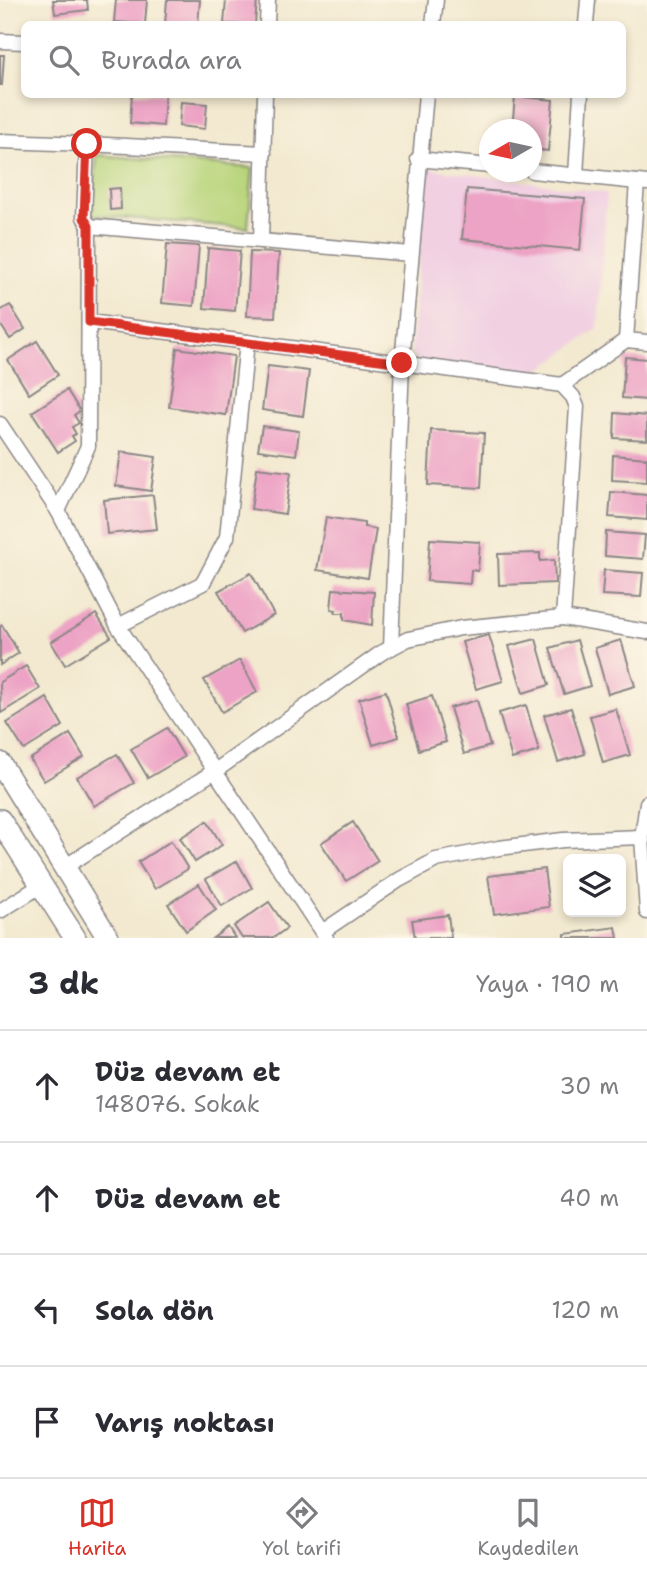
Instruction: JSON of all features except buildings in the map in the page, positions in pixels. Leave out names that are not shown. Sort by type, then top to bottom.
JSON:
[{"type":"main road","points":[[0,763],[108,938]]},
{"type":"main road","points":[[0,820],[75,938]]},
{"type":"main road","points":[[41,885],[60,890],[64,888],[64,868]]},
{"type":"street","points":[[267,21],[268,0]]},
{"type":"street","points":[[433,21],[436,0]]},
{"type":"street","points":[[586,21],[587,0]]},
{"type":"street","points":[[0,41],[21,43]]},
{"type":"street","points":[[261,241],[265,98]]},
{"type":"street","points":[[391,648],[402,363],[426,98]]},
{"type":"street","points":[[576,176],[581,98]]},
{"type":"street","points":[[0,141],[264,153]]},
{"type":"street","points":[[58,511],[88,446],[89,226],[84,218],[87,144]]},
{"type":"street","points":[[418,159],[479,165]]},
{"type":"street","points":[[542,172],[642,182],[626,340]]},
{"type":"street","points":[[89,226],[411,254]]},
{"type":"street","points":[[89,322],[562,385],[573,397],[577,407],[563,618]]},
{"type":"street","points":[[562,385],[626,340],[647,342]]},
{"type":"street","points":[[118,625],[203,583],[227,537],[247,342]]},
{"type":"street","points":[[0,424],[58,511],[118,625],[324,935],[399,880],[436,860],[550,842],[642,837]]},
{"type":"street","points":[[64,868],[214,772],[391,648],[408,639],[461,628],[563,618],[647,632]]},
{"type":"street","points":[[647,803],[642,837],[647,912]]},
{"type":"street","points":[[0,911],[41,885]]},
{"type":"shaded area","points":[[427,168],[479,175],[479,182],[528,182],[607,193],[598,328],[535,373],[416,360],[411,351]]},
{"type":"green space","points":[[97,155],[253,168],[248,228],[92,215]]},
{"type":"route","points":[[87,144],[84,218],[89,226],[89,322],[402,363]]}]
